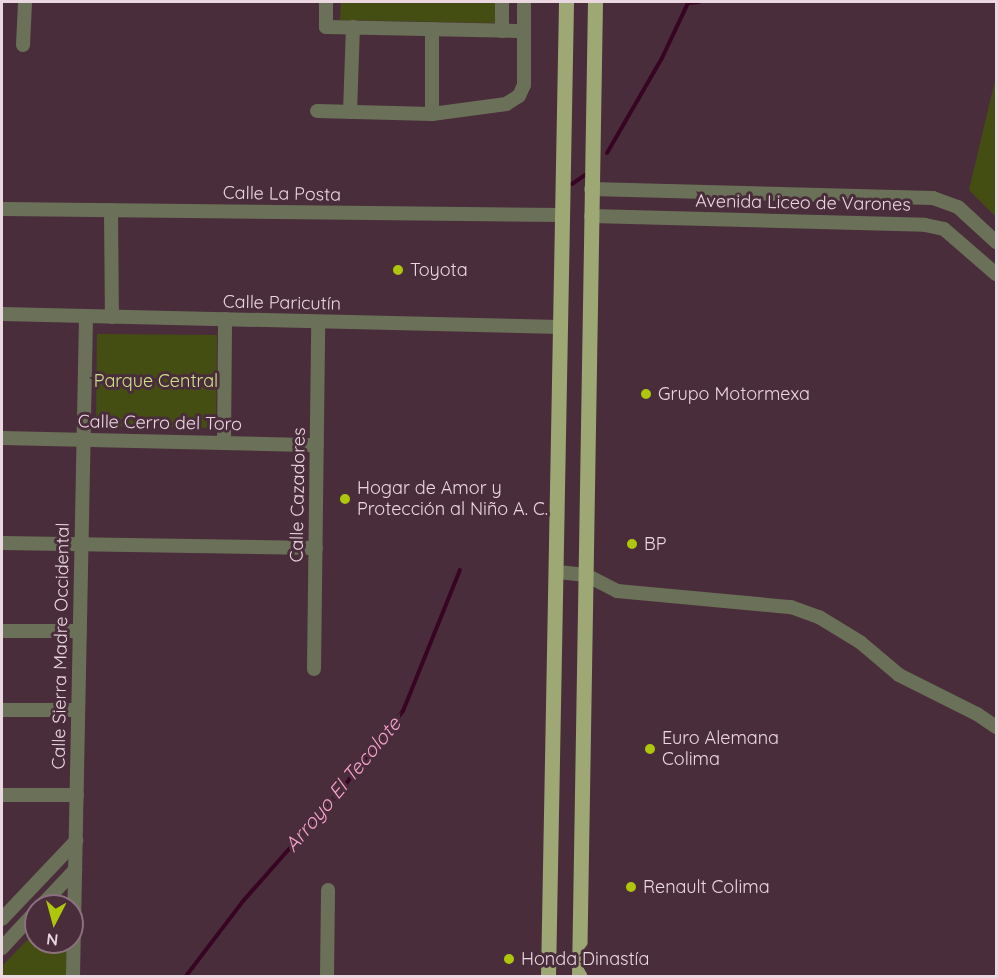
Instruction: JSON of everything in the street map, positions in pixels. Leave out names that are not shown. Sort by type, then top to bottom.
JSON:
[{"type":"main road","points":[[548,976],[558,572],[566,2]]},
{"type":"main road","points":[[579,976],[595,2]]},
{"type":"main road","points":[[565,131],[592,131]]},
{"type":"street","points":[[24,45],[26,2]]},
{"type":"street","points":[[326,2],[326,27],[524,31]]},
{"type":"street","points":[[502,2],[502,31]]},
{"type":"street","points":[[317,111],[432,114],[506,104],[519,96],[524,85],[524,2]]},
{"type":"street","points":[[350,112],[353,27]]},
{"type":"street","points":[[432,29],[432,114]]},
{"type":"street","name":"Avenida Liceo de Varones","points":[[591,189],[933,198],[958,207],[996,242]]},
{"type":"street","name":"Calle La Posta","points":[[2,209],[563,215]]},
{"type":"street","points":[[111,210],[112,317]]},
{"type":"street","name":"Avenida Liceo de Varones","points":[[591,216],[925,225],[944,229],[961,241],[996,274]]},
{"type":"street","points":[[961,241],[977,224]]},
{"type":"street","name":"Calle Paricutín","points":[[2,314],[561,327]]},
{"type":"street","name":"Calle Sierra Madre Occidental","points":[[73,976],[86,316]]},
{"type":"street","points":[[224,443],[225,320]]},
{"type":"street","name":"Calle Cazadores","points":[[314,669],[318,322]]},
{"type":"street","name":"Calle Cerro del Toro","points":[[2,438],[317,445]]},
{"type":"street","points":[[2,543],[316,548]]},
{"type":"street","points":[[558,572],[586,575],[617,591],[791,608],[819,617],[860,642],[899,675],[977,714],[996,727]]},
{"type":"street","points":[[2,631],[80,631]]},
{"type":"street","points":[[2,710],[78,710]]},
{"type":"street","points":[[2,795],[77,795]]},
{"type":"street","points":[[2,919],[76,841]]},
{"type":"street","points":[[52,894],[75,870]]},
{"type":"street","points":[[327,976],[328,890]]},
{"type":"street","points":[[2,900],[19,901]]},
{"type":"street","points":[[2,948],[24,924]]},
{"type":"green space","points":[[341,2],[497,2],[496,23],[340,20]]},
{"type":"green space","points":[[996,76],[996,217],[969,190]]},
{"type":"green space","name":"Parque Central","points":[[97,334],[217,335],[216,428],[96,426]]},
{"type":"green space","points":[[24,943],[24,954],[67,954],[67,976],[2,976],[2,966]]},
{"type":"waterway","name":"Arroyo El Tecolote","points":[[607,153],[662,58],[688,3],[699,2]]},
{"type":"waterway","name":"Arroyo El Tecolote","points":[[572,184],[585,175]]},
{"type":"waterway","name":"Arroyo El Tecolote","points":[[186,976],[244,900],[341,790],[403,711],[460,570]]},
{"type":"place","name":"Toyota","points":[[398,270]]},
{"type":"place","name":"Grupo Motormexa","points":[[646,394]]},
{"type":"place","name":"Hogar de Amor y Protección al Niño A. C.","points":[[345,499]]},
{"type":"place","name":"BP","points":[[632,544]]},
{"type":"place","name":"Euro Alemana Colima","points":[[650,749]]},
{"type":"place","name":"Renault Colima","points":[[631,887]]},
{"type":"place","name":"Honda Dinastía","points":[[509,959]]}]
